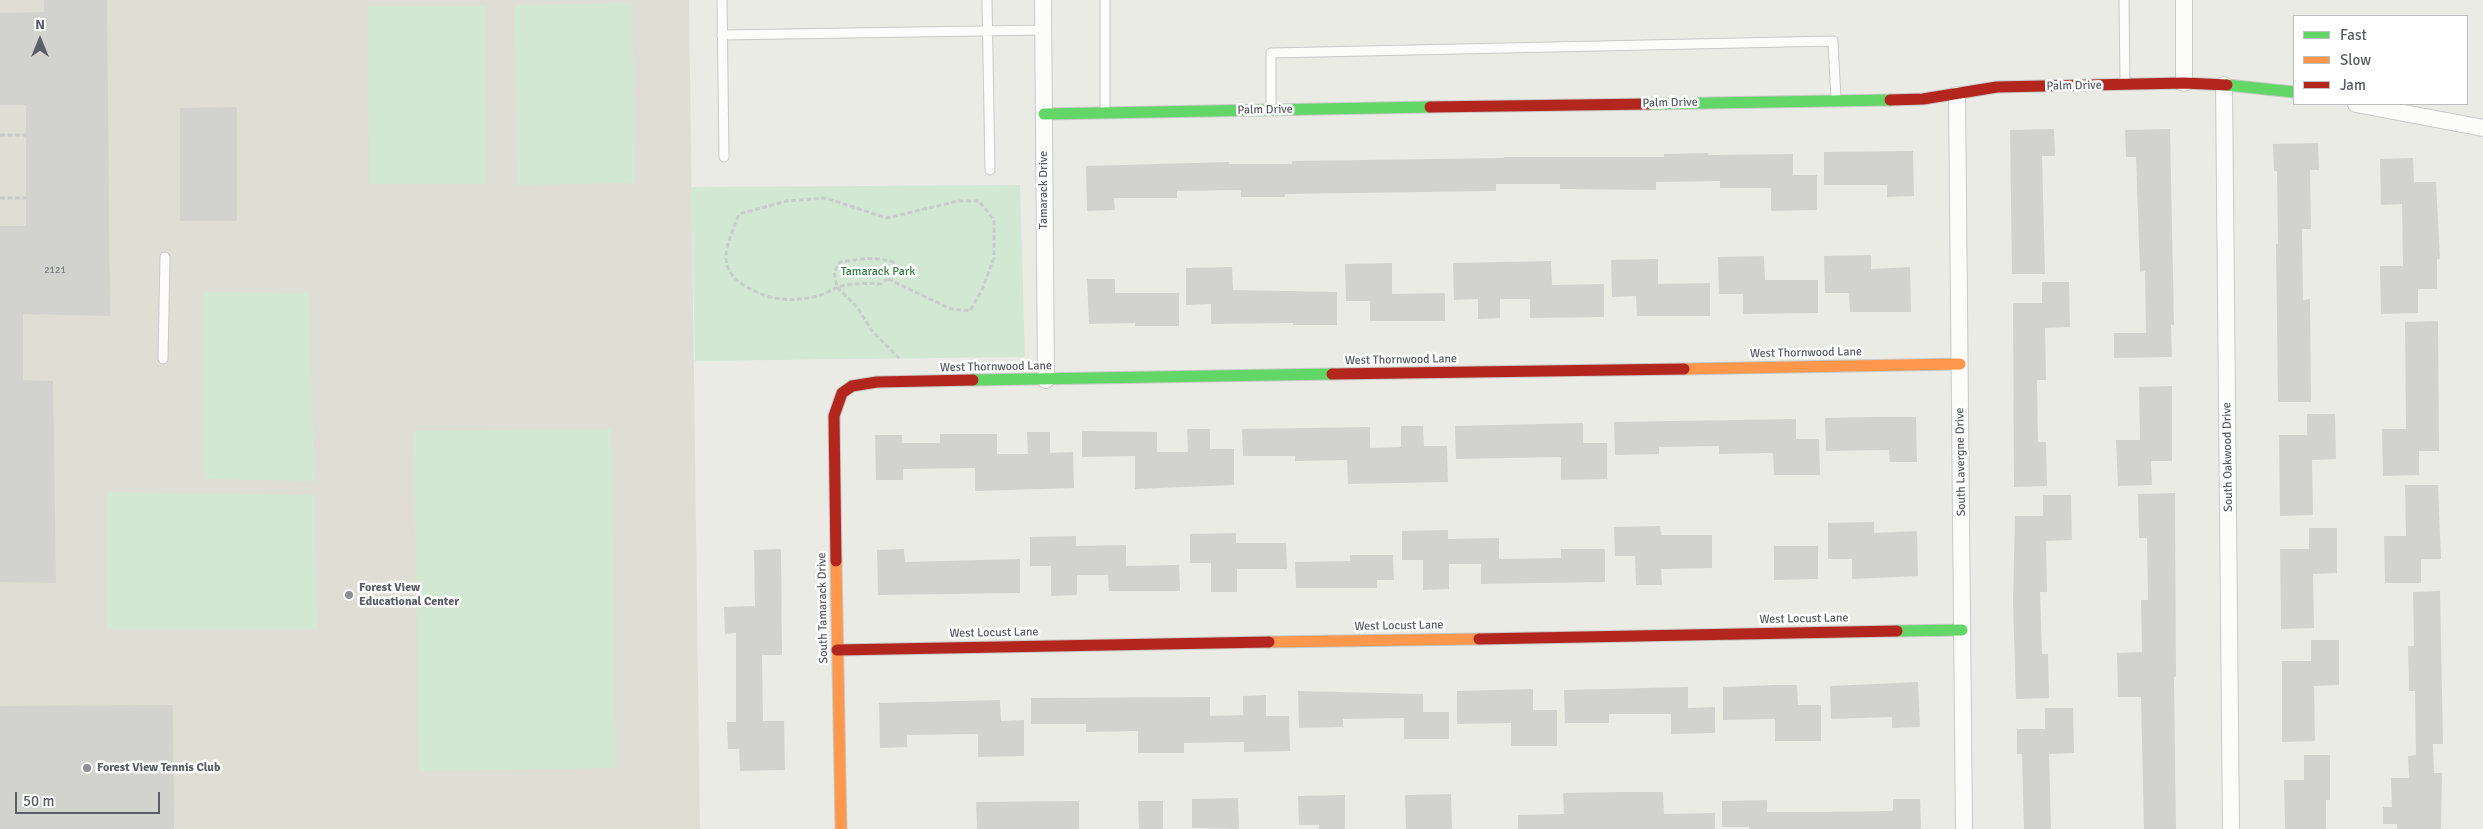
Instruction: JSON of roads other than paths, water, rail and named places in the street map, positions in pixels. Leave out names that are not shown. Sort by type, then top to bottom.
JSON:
[{"type":"street","name":"Tamarack Drive","points":[[1043,0],[1046,380]]},
{"type":"street","points":[[2184,0],[2184,83]]},
{"type":"street","name":"Palm Drive","points":[[1044,114],[1923,99],[1998,87],[2184,83],[2293,92]]},
{"type":"street","name":"South Oakwood Drive","points":[[2224,85],[2232,829]]},
{"type":"street","name":"South Lavergne Drive","points":[[1956,95],[1964,829]]},
{"type":"street","points":[[2361,105],[2483,128]]},
{"type":"street","name":"West Thornwood Lane","points":[[843,390],[852,385],[877,382],[1960,364]]},
{"type":"street","name":"South Tamarack Drive","points":[[841,829],[834,416],[835,404],[843,390]]},
{"type":"street","name":"West Locust Lane","points":[[837,650],[1962,630]]},
{"type":"lane","points":[[722,0],[724,157]]},
{"type":"lane","points":[[987,0],[990,170]]},
{"type":"lane","points":[[1105,0],[1105,112]]},
{"type":"lane","points":[[2124,0],[2125,85]]},
{"type":"lane","points":[[722,35],[1043,30]]},
{"type":"lane","points":[[1271,110],[1270,53],[1833,41],[1836,100]]},
{"type":"lane","points":[[164,359],[165,257]]},
{"type":"place","name":"Forest View Educational Center","points":[[349,595]]},
{"type":"place","name":"Forest View Tennis Club","points":[[87,768]]},
{"type":"park label","name":"Tamarack Park","points":[[878,272]]}]
